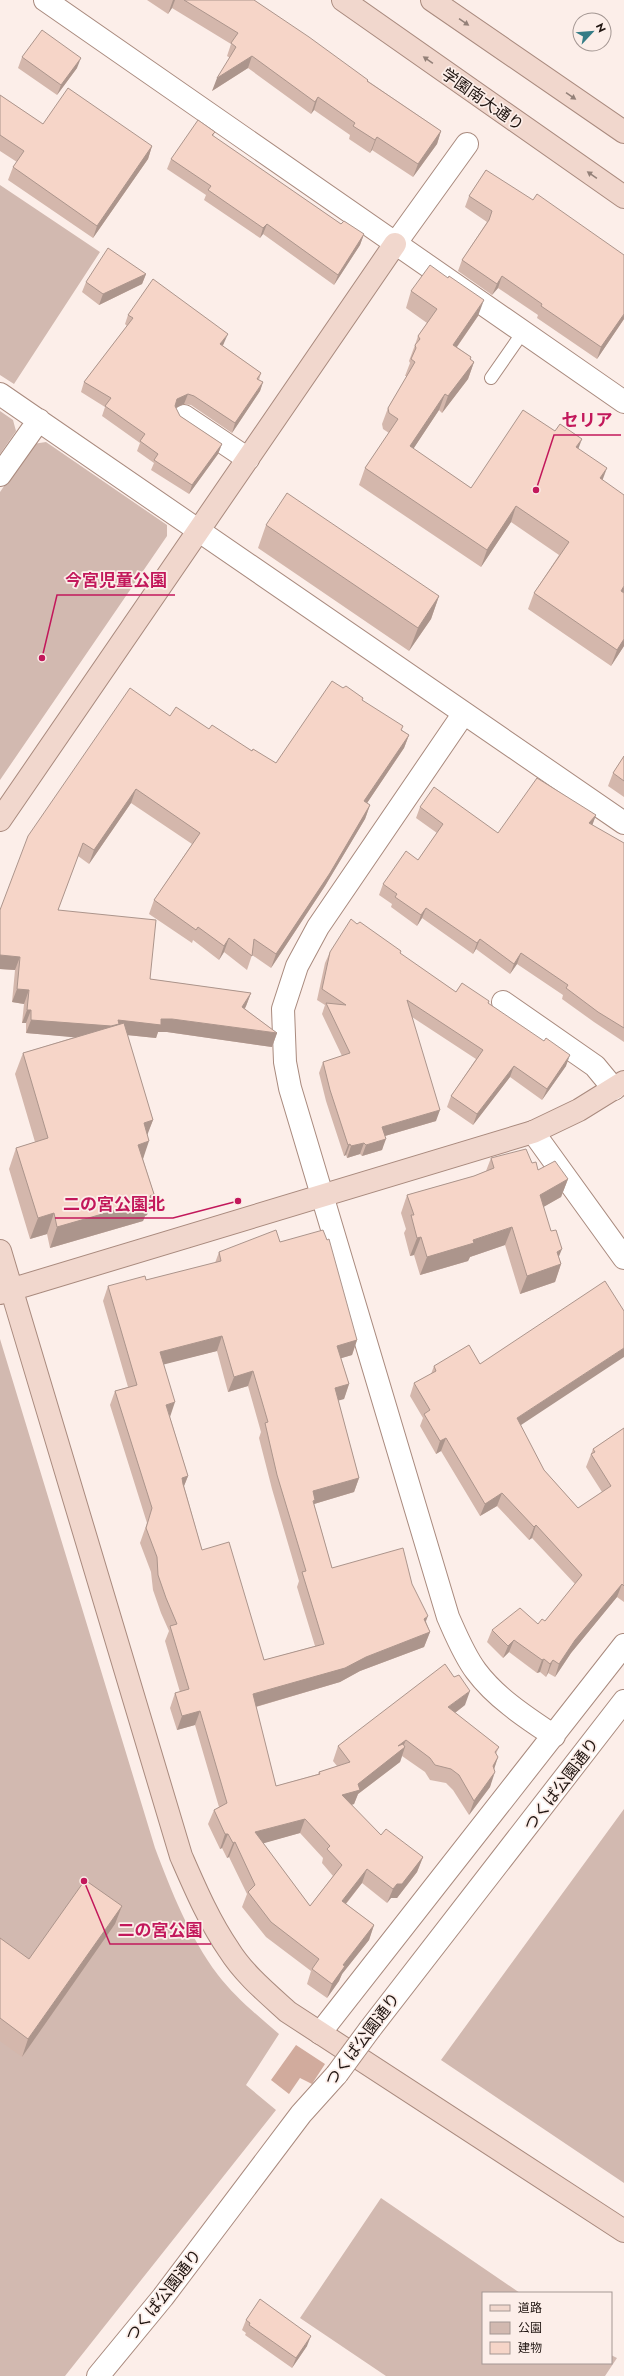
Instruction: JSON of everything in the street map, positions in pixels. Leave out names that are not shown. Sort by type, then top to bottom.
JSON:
[{"type":"street","points":[[45,0],[624,402]]},
{"type":"street","name":"学園南大通り","points":[[343,0],[624,197]]},
{"type":"street","points":[[432,0],[624,132]]},
{"type":"street","points":[[0,818],[396,244],[467,144]]},
{"type":"street","points":[[0,394],[624,823]]},
{"type":"street","points":[[184,416],[248,459]]},
{"type":"street","points":[[0,476],[38,420]]},
{"type":"street","points":[[464,713],[318,926],[297,966],[283,1009],[285,1062],[290,1088],[322,1197],[448,1617],[477,1672],[517,1710],[554,1736]]},
{"type":"street","points":[[6,1291],[534,1132],[579,1110],[619,1086],[595,1066],[503,1002]]},
{"type":"street","points":[[534,1132],[624,1258]]},
{"type":"street","points":[[0,1251],[6,1291],[187,1870],[229,1950],[246,1971],[288,2012],[624,2231]]},
{"type":"street","points":[[320,2034],[624,1645]]},
{"type":"street","name":"つくば公園通り","points":[[98,2376],[163,2297],[301,2114],[337,2074],[370,2029],[624,1701]]},
{"type":"lane","points":[[491,378],[523,332]]},
{"type":"green space","points":[[0,185],[100,252],[14,384],[0,375]]},
{"type":"green space","points":[[0,411],[13,420],[16,431],[0,454]]},
{"type":"green space","points":[[46,442],[167,525],[167,536],[0,780],[0,492],[33,444]]},
{"type":"green space","points":[[0,1339],[155,1848],[168,1881],[190,1930],[218,1975],[239,1999],[279,2034],[246,2085],[276,2110],[65,2376],[0,2376]]},
{"type":"green space","points":[[624,1809],[624,2183],[441,2060]]},
{"type":"green space","points":[[381,2198],[519,2292],[482,2292],[482,2364],[612,2364],[612,2356],[617,2358],[605,2376],[386,2376],[300,2318]]},
{"type":"shaded area","points":[[296,2045],[325,2064],[312,2084],[300,2078],[289,2094],[271,2080]]},
{"type":"building","points":[[184,0],[254,0],[309,37],[368,80],[367,81],[441,131],[418,164],[377,137],[375,140],[353,126],[355,123],[318,97],[315,102],[252,56],[217,78],[236,47],[231,43],[238,33]]},
{"type":"building","points":[[42,30],[81,58],[61,85],[22,57]]},
{"type":"building","points":[[68,88],[152,146],[97,226],[13,167],[24,151],[0,135],[0,95],[43,124]]},
{"type":"building","points":[[198,120],[215,132],[212,135],[341,224],[344,221],[364,234],[338,275],[267,224],[263,228],[208,190],[211,186],[171,159]]},
{"type":"building","points":[[486,170],[533,200],[537,194],[624,255],[624,314],[601,347],[541,306],[542,304],[502,276],[497,284],[462,260],[489,220],[492,211],[469,196]]},
{"type":"building","points":[[108,248],[146,274],[103,294],[86,282]]},
{"type":"building","points":[[430,265],[484,300],[453,345],[471,357],[470,359],[474,362],[448,396],[445,394],[410,446],[471,488],[523,410],[555,431],[560,424],[582,439],[576,447],[607,468],[600,478],[624,495],[624,586],[621,591],[624,593],[624,639],[617,650],[534,593],[569,542],[516,506],[487,550],[365,468],[398,419],[389,413],[388,408],[415,362],[411,359],[416,348],[415,345],[420,339],[418,336],[437,309],[411,291]]},
{"type":"building","points":[[153,279],[228,334],[220,344],[261,373],[257,379],[263,382],[235,423],[194,396],[188,394],[177,399],[175,406],[180,416],[222,444],[192,485],[154,460],[158,454],[140,441],[145,434],[105,406],[111,398],[84,382],[133,318],[128,315]]},
{"type":"building","points":[[287,493],[439,596],[418,628],[266,525]]},
{"type":"building","points":[[332,681],[343,688],[346,686],[363,698],[362,700],[403,726],[401,730],[409,735],[364,801],[370,805],[330,873],[276,954],[254,939],[252,956],[229,938],[224,946],[198,927],[196,930],[154,900],[200,833],[136,789],[94,850],[83,843],[58,910],[156,920],[150,979],[251,993],[242,1007],[277,1033],[172,1019],[161,1019],[161,1025],[118,1020],[119,1024],[111,1026],[31,1020],[31,1010],[27,1010],[29,990],[17,989],[20,957],[0,955],[0,910],[28,836],[130,688],[170,716],[176,707],[209,729],[212,725],[252,751],[253,749],[276,763]]},
{"type":"building","points":[[624,756],[624,781],[613,773]]},
{"type":"building","points":[[537,778],[596,815],[589,823],[624,843],[624,1028],[598,1012],[566,988],[568,985],[521,953],[514,964],[480,939],[477,943],[426,908],[421,915],[395,897],[397,894],[383,884],[406,851],[418,860],[443,824],[420,807],[434,787],[498,833]]},
{"type":"building","points":[[351,919],[357,924],[360,922],[401,951],[400,953],[456,992],[462,983],[489,1001],[488,1003],[544,1041],[546,1038],[570,1055],[547,1089],[514,1066],[477,1114],[451,1096],[483,1050],[407,1000],[440,1110],[382,1127],[386,1139],[366,1145],[364,1143],[351,1146],[350,1144],[348,1145],[330,1090],[323,1062],[350,1053],[326,1003],[346,1005],[322,989],[330,952]]},
{"type":"building","points":[[124,1023],[153,1120],[144,1123],[149,1141],[138,1145],[154,1194],[150,1196],[151,1200],[57,1227],[54,1213],[38,1218],[16,1148],[48,1138],[23,1053]]},
{"type":"building","points":[[526,1149],[532,1163],[536,1162],[538,1170],[555,1161],[568,1179],[540,1195],[551,1231],[556,1230],[562,1249],[557,1252],[561,1264],[527,1276],[512,1227],[473,1240],[474,1243],[427,1257],[421,1237],[417,1238],[411,1215],[414,1215],[407,1195],[474,1176],[494,1168],[491,1158]]},
{"type":"building","points":[[276,1230],[280,1242],[323,1230],[327,1240],[329,1239],[357,1340],[337,1346],[349,1384],[335,1388],[359,1478],[313,1491],[315,1500],[313,1501],[332,1568],[403,1548],[412,1584],[428,1616],[424,1619],[430,1632],[366,1657],[345,1668],[253,1694],[276,1786],[320,1774],[319,1772],[350,1762],[338,1746],[445,1664],[454,1677],[459,1675],[470,1691],[448,1707],[499,1747],[495,1752],[498,1757],[493,1766],[495,1772],[474,1801],[459,1775],[451,1769],[435,1765],[430,1758],[406,1740],[398,1746],[403,1744],[405,1747],[358,1784],[360,1790],[342,1795],[381,1835],[386,1829],[423,1857],[402,1884],[397,1884],[393,1889],[367,1869],[342,1901],[374,1925],[343,1965],[345,1966],[332,1984],[312,1969],[319,1959],[271,1922],[248,1892],[255,1885],[235,1842],[233,1843],[228,1834],[225,1834],[214,1810],[227,1803],[200,1711],[182,1716],[175,1693],[189,1689],[170,1626],[177,1624],[158,1575],[157,1557],[146,1528],[152,1508],[115,1391],[137,1385],[108,1286],[145,1276],[146,1280],[221,1261],[219,1252]],"holes":[[[222,1336],[234,1377],[253,1371],[268,1422],[265,1423],[277,1475],[306,1571],[302,1572],[324,1644],[264,1660],[229,1542],[202,1550],[183,1484],[182,1478],[188,1476],[166,1405],[175,1402],[160,1352]],[[305,1819],[330,1846],[327,1849],[342,1865],[310,1906],[255,1832]]]},
{"type":"building","points":[[605,1281],[624,1311],[624,1348],[517,1418],[544,1470],[578,1508],[611,1486],[591,1454],[595,1452],[593,1449],[624,1428],[624,1586],[622,1584],[575,1640],[559,1664],[553,1660],[550,1664],[514,1640],[508,1646],[492,1630],[520,1608],[538,1624],[542,1619],[545,1621],[582,1575],[536,1525],[534,1527],[502,1493],[485,1504],[446,1438],[440,1441],[424,1414],[430,1410],[414,1383],[436,1371],[434,1366],[469,1345],[480,1364]]},
{"type":"building","points":[[85,1880],[122,1906],[28,2039],[0,2018],[0,1938],[29,1959]]},
{"type":"building","points":[[260,2299],[311,2336],[296,2358],[249,2325],[250,2323],[246,2320]]},
{"type":"place","name":"セリア","points":[[536,490]]},
{"type":"place","name":"今宮児童公園","points":[[42,658]]},
{"type":"place","name":"二の宮公園北","points":[[238,1201]]},
{"type":"place","name":"二の宮公園","points":[[84,1881]]}]
